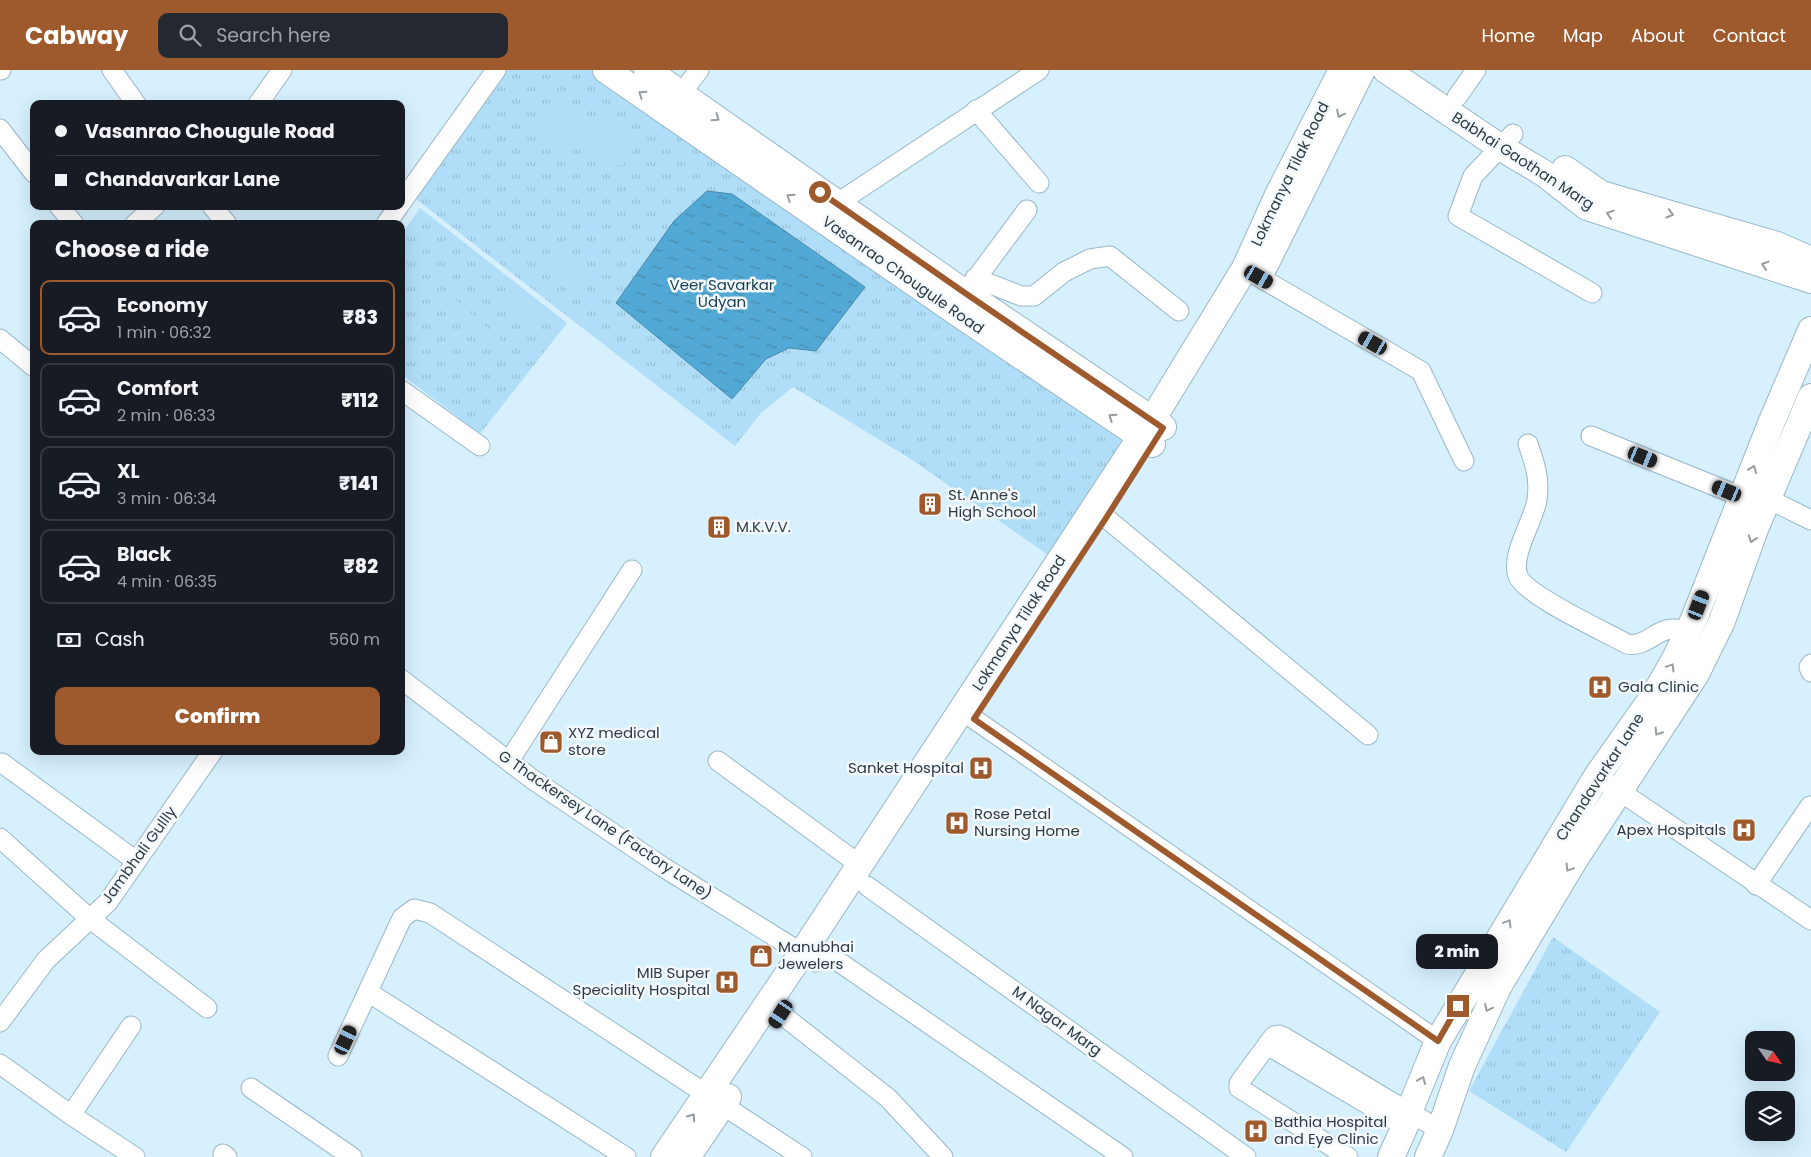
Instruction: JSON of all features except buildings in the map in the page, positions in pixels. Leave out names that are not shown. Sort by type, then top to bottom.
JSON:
[{"type":"street","points":[[112,70],[133,100]]},
{"type":"street","points":[[261,100],[282,70]]},
{"type":"street","points":[[405,196],[496,70]]},
{"type":"street","name":"Vasanrao Chougule Road","points":[[606,70],[675,103],[827,210],[1152,432]]},
{"type":"street","name":"Vasanrao Chougule Road","points":[[648,70],[675,103]]},
{"type":"street","points":[[675,103],[698,70]]},
{"type":"street","points":[[827,210],[1039,70]]},
{"type":"street","name":"Lokmanya Tilak Road","points":[[1252,272],[1278,195],[1342,70]]},
{"type":"street","name":"Lokmanya Tilak Road","points":[[664,1157],[715,1099],[781,1014],[814,955],[863,875],[1152,432],[1252,272],[1362,70]]},
{"type":"street","name":"Babhai Gaothan Marg","points":[[1386,70],[1601,194],[1777,245],[1811,260]]},
{"type":"street","name":"Babhai Gaothan Marg","points":[[1417,70],[1457,97],[1544,174],[1587,207],[1811,280]]},
{"type":"street","points":[[1457,97],[1476,70]]},
{"type":"street","points":[[976,110],[1039,184]]},
{"type":"street","points":[[0,129],[30,168]]},
{"type":"street","points":[[1507,141],[1473,176],[1458,216],[1592,293]]},
{"type":"street","points":[[63,210],[71,220]]},
{"type":"street","points":[[139,220],[151,210]]},
{"type":"street","points":[[215,210],[224,220]]},
{"type":"street","name":"Vasanrao Chougule Road","points":[[827,210],[970,286],[1152,432]]},
{"type":"street","points":[[1027,210],[970,286],[1021,296],[1034,296],[1064,272],[1090,259],[1110,256],[1179,311]]},
{"type":"street","points":[[1252,272],[1422,371],[1464,461]]},
{"type":"street","name":"Chandavarkar Lane","points":[[1391,1157],[1438,1041],[1597,776],[1655,694],[1676,659],[1772,421],[1811,330]]},
{"type":"street","points":[[0,339],[30,364]]},
{"type":"street","points":[[405,393],[480,446]]},
{"type":"street","name":"Chandavarkar Lane","points":[[1428,1157],[1440,1130],[1462,1066],[1498,987],[1575,859],[1696,674],[1722,621],[1755,529],[1811,398]]},
{"type":"street","name":"Lokmanya Tilak Road","points":[[863,875],[974,719],[1106,518],[1152,432]]},
{"type":"street","points":[[1591,436],[1742,497]]},
{"type":"street","points":[[1528,444],[1539,474],[1537,501],[1517,564],[1518,576],[1528,588],[1549,602],[1627,644],[1633,645],[1645,640],[1665,628],[1679,628],[1688,632]]},
{"type":"street","points":[[1768,499],[1811,520]]},
{"type":"street","points":[[1106,518],[1368,735]]},
{"type":"street","points":[[509,761],[632,570]]},
{"type":"street","points":[[1811,664],[1809,667],[1811,672]]},
{"type":"street","name":"G Thackersey Lane (Factory Lane)","points":[[405,681],[532,779],[663,867],[814,955],[1123,1157]]},
{"type":"street","points":[[974,719],[1438,1041]]},
{"type":"street","name":"Jambhali Gullly","points":[[0,1022],[46,960],[108,902],[210,755]]},
{"type":"street","name":"M Nagar Marg","points":[[718,761],[863,875],[1246,1157]]},
{"type":"street","points":[[2,763],[136,861]]},
{"type":"street","points":[[1597,776],[1756,885],[1811,920]]},
{"type":"street","points":[[1756,885],[1810,806]]},
{"type":"street","points":[[0,838],[89,918],[207,1008]]},
{"type":"street","points":[[338,1056],[402,918],[414,909],[430,913],[802,1157]]},
{"type":"street","name":"Lokmanya Tilak Road","points":[[687,1157],[715,1099],[814,955]]},
{"type":"street","points":[[368,992],[626,1157]]},
{"type":"street","points":[[781,1014],[888,1098],[943,1157]]},
{"type":"street","points":[[72,1115],[131,1026]]},
{"type":"street","points":[[1348,1157],[1239,1088],[1242,1079],[1267,1045],[1407,1119],[1440,1130]]},
{"type":"street","points":[[0,1064],[135,1157]]},
{"type":"street","points":[[251,1088],[352,1157]]},
{"type":"green space","name":"Veer Savarkar Udyan","points":[[503,70],[593,70],[1130,435],[1048,555],[914,461],[793,387],[761,413],[735,446],[412,196]]},
{"type":"green space","points":[[551,102],[566,106],[582,122],[590,125],[612,122],[622,126],[635,144],[632,155],[623,165],[608,166],[596,161],[581,149],[569,149],[554,142],[544,142],[536,136],[533,127],[538,110]]},
{"type":"green space","points":[[420,208],[567,323],[480,434],[405,377],[405,229]]},
{"type":"green space","points":[[555,249],[586,276],[571,293],[540,268]]},
{"type":"green space","points":[[512,284],[550,315],[535,333],[497,302]]},
{"type":"green space","points":[[452,296],[512,350],[502,360],[442,307]]},
{"type":"green space","points":[[1553,937],[1660,1012],[1566,1152],[1469,1091]]},
{"type":"water","points":[[707,191],[732,194],[865,287],[816,351],[789,348],[766,359],[732,399],[616,303],[674,221]]},
{"type":"place","name":"St. Anne's High School","points":[[930,504]]},
{"type":"place","name":"M.K.V.V.","points":[[719,527]]},
{"type":"place","name":"Gala Clinic","points":[[1600,687]]},
{"type":"place","name":"XYZ medical store","points":[[551,742]]},
{"type":"place","name":"Sanket Hospital","points":[[981,768]]},
{"type":"place","name":"Rose Petal Nursing Home","points":[[957,823]]},
{"type":"place","name":"Apex Hospitals","points":[[1744,830]]},
{"type":"place","name":"Manubhai Jewelers","points":[[761,956]]},
{"type":"place","name":"MIB Super Speciality Hospital","points":[[727,982]]},
{"type":"place","name":"Bathia Hospital and Eye Clinic","points":[[1256,1131]]},
{"type":"route","points":[[820,192],[1163,428],[974,719],[1438,1041],[1458,1006]]}]
